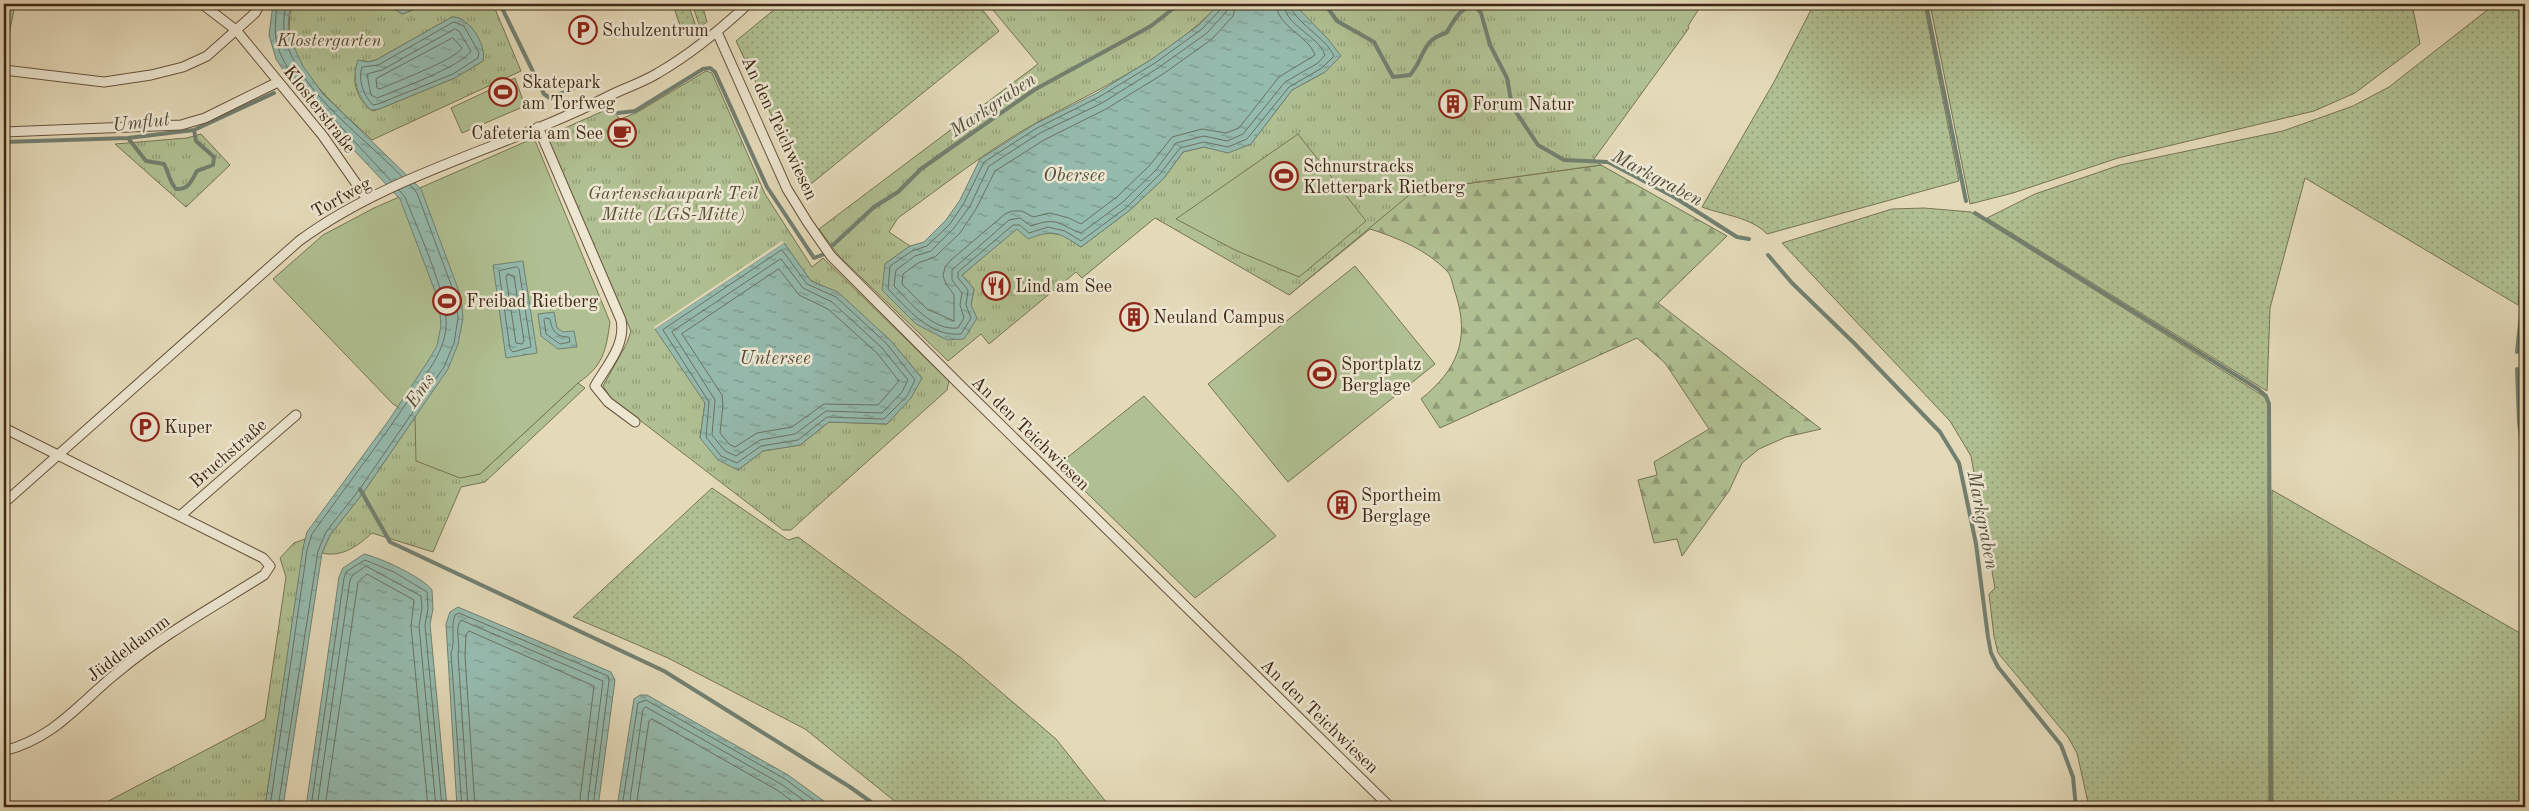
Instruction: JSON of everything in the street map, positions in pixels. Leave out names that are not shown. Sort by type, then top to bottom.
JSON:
[{"type":"street","name":"Klosterstraße","points":[[202,4],[236,30],[323,136],[364,195]]},
{"type":"street","points":[[4,70],[104,82],[151,76],[183,67],[206,56],[255,13],[260,4]]},
{"type":"street","name":"Torfweg","points":[[4,503],[299,241],[364,195],[381,192],[588,108],[641,82],[684,57],[717,32],[748,4]]},
{"type":"street","name":"An den Teichwiesen","points":[[717,32],[787,189],[808,224],[831,256],[1390,807]]},
{"type":"street","points":[[4,132],[181,125],[205,118],[278,82]]},
{"type":"street","points":[[538,127],[621,320],[623,331],[621,342],[595,386],[608,402],[635,422]]},
{"type":"street","points":[[2525,353],[2525,406]]},
{"type":"street","name":"Bruchstraße","points":[[180,516],[296,415]]},
{"type":"street","points":[[4,428],[180,516]]},
{"type":"street","name":"Jüddeldamm","points":[[4,751],[30,743],[53,730],[118,672],[161,640],[264,574],[270,566],[263,558],[180,516]]},
{"type":"green space","points":[[4,4],[15,4],[9,35],[4,33]]},
{"type":"green space","name":"Klostergarten","points":[[293,4],[387,4],[402,14],[429,4],[493,4],[521,71],[372,140],[312,80],[300,62],[292,43],[289,24]],"holes":[[[452,17],[458,18],[475,33],[482,47],[483,61],[452,79],[379,109],[373,111],[365,105],[355,85],[356,73],[363,60],[368,62],[376,60]]]},
{"type":"green space","points":[[688,4],[697,29],[687,35],[682,31],[673,5]]},
{"type":"green space","points":[[692,4],[702,4],[707,22],[700,27]]},
{"type":"green space","points":[[781,4],[978,4],[999,31],[806,188],[736,41]]},
{"type":"green space","points":[[988,4],[995,4],[998,8],[1003,4],[1219,4],[1178,41],[1156,57],[1018,134],[983,156],[898,218],[889,232],[910,246],[885,264],[971,305],[974,289],[962,275],[1017,228],[1063,235],[1081,247],[1130,210],[1164,178],[1183,152],[1204,147],[1228,152],[1251,144],[1292,90],[1325,72],[1294,4],[1702,4],[1688,26],[1689,28],[1594,159],[1601,165],[1414,191],[1289,295],[1155,218],[1082,278],[1076,272],[989,344],[981,334],[948,361],[839,256],[819,229],[1038,64]]},
{"type":"green space","points":[[1814,4],[1924,4],[1959,181],[1767,234],[1745,220],[1702,207],[1774,82]]},
{"type":"green space","points":[[1930,4],[2412,4],[2420,44],[2355,93],[2314,111],[2118,158],[2013,193],[1970,204]]},
{"type":"green space","points":[[2495,4],[2525,4],[2522,48],[2525,244],[2518,305],[2305,178],[2270,308],[2267,391],[1987,218],[2035,194],[2120,165],[2283,131],[2353,106],[2389,87]]},
{"type":"green space","name":"Gartenschaupark Teil Mitte (LGS-Mitte)","points":[[706,71],[712,73],[765,194],[812,267],[823,258],[949,381],[947,390],[791,530],[783,530],[611,398],[603,386],[627,343],[631,331],[547,136],[610,108],[620,119],[636,113]],"holes":[[[784,243],[811,281],[838,293],[891,341],[922,378],[887,424],[829,422],[800,445],[763,451],[738,470],[700,438],[705,403]]]},
{"type":"green space","name":"Skatepark am Torfweg","points":[[515,78],[525,106],[462,133],[451,108]]},
{"type":"green space","points":[[201,134],[230,165],[186,207],[115,144],[187,138]]},
{"type":"green space","name":"Schnurstracks Kletterpark Rietberg","points":[[1298,134],[1366,221],[1299,277],[1235,250],[1176,219]]},
{"type":"green space","name":"Freibad Rietberg","points":[[534,138],[610,322],[607,341],[598,364],[586,377],[480,474],[460,478],[416,461],[415,417],[393,404],[273,279],[323,235],[374,208]]},
{"type":"green space","points":[[1229,158],[1414,191],[1601,165],[1727,236],[1658,303],[1821,429],[1786,437],[1759,449],[1742,463],[1729,491],[1682,556],[1677,539],[1654,543],[1638,480],[1657,475],[1654,462],[1709,429],[1665,363],[1637,338],[1440,428],[1421,399],[1444,377],[1452,365],[1461,340],[1460,311],[1449,273],[1439,263],[1411,245],[1370,229],[1289,295]]},
{"type":"green space","points":[[1924,208],[1971,212],[2268,399],[2269,807],[2089,807],[2077,753],[2068,737],[1998,653],[1989,594],[1995,588],[1971,456],[1950,421],[1782,243],[1892,209]]},
{"type":"green space","name":"Sportplatz Berglage","points":[[1355,266],[1435,364],[1288,482],[1208,384]]},
{"type":"green space","points":[[578,383],[585,388],[485,482],[461,487],[433,552],[372,533],[356,546],[343,552],[336,554],[322,553],[330,535],[363,493],[415,417],[480,474]]},
{"type":"green space","points":[[1144,396],[1276,536],[1195,598],[1058,465]]},
{"type":"green space","points":[[712,488],[788,540],[798,537],[960,657],[1056,739],[1110,807],[902,807],[805,729],[668,658],[573,617]]},
{"type":"green space","points":[[2272,490],[2525,636],[2525,807],[2273,807]]},
{"type":"green space","points":[[305,539],[265,807],[97,807],[265,719],[286,577],[280,558],[294,543]]},
{"type":"water","name":"Ems","points":[[273,4],[293,4],[289,13],[288,34],[303,66],[323,94],[421,189],[461,297],[463,318],[458,344],[448,369],[363,493],[330,535],[322,553],[283,807],[265,807],[303,548],[307,532],[389,420],[428,361],[437,346],[441,326],[439,302],[400,199],[317,111],[287,76],[276,59],[269,35]]},
{"type":"water","points":[[387,4],[429,4],[402,14]]},
{"type":"water","name":"Obersee","points":[[1219,4],[1294,4],[1328,39],[1341,56],[1325,72],[1292,90],[1251,144],[1228,153],[1204,147],[1183,152],[1164,178],[1130,210],[1081,247],[1061,235],[1050,233],[1028,239],[1017,229],[962,275],[974,289],[971,305],[977,318],[964,339],[947,340],[916,324],[882,290],[885,264],[910,246],[924,242],[946,220],[960,200],[980,159],[1035,124],[1097,93],[1152,59],[1199,25]]},
{"type":"water","points":[[452,17],[465,21],[475,33],[484,54],[483,61],[455,78],[379,109],[371,110],[362,100],[357,87],[355,74],[358,60],[368,62],[376,60]]},
{"type":"water","name":"Untersee","points":[[784,243],[811,281],[838,292],[891,341],[922,378],[911,398],[887,424],[829,422],[800,445],[763,451],[738,470],[718,460],[700,438],[705,403],[655,329]]},
{"type":"water","points":[[523,261],[537,353],[506,358],[493,265]]},
{"type":"water","points":[[554,312],[557,328],[563,332],[574,331],[577,347],[558,349],[541,336],[538,314]]},
{"type":"water","points":[[364,554],[401,569],[420,580],[432,590],[433,609],[430,624],[447,807],[306,807],[339,577],[343,568]]},
{"type":"water","points":[[458,607],[611,672],[615,680],[598,807],[457,807],[446,624],[450,612]]},
{"type":"water","points":[[640,695],[647,695],[788,775],[832,807],[617,807],[634,699]]},
{"type":"pier","points":[[782,241],[784,243],[655,329],[654,327]]},
{"type":"waterway","name":"Markgraben","points":[[500,4],[544,94],[550,98],[583,84]]},
{"type":"waterway","name":"Markgraben","points":[[833,245],[874,207],[898,192],[921,169],[1034,90],[1151,26],[1179,4]]},
{"type":"waterway","name":"Markgraben","points":[[1325,4],[1337,21],[1374,42],[1393,77],[1410,75],[1432,40],[1446,33],[1461,12],[1475,5],[1481,13],[1490,45],[1507,78],[1512,106],[1538,145],[1564,160],[1608,162],[1674,197],[1737,237],[1749,239]]},
{"type":"waterway","points":[[1926,4],[1966,201]]},
{"type":"waterway","points":[[2525,44],[2525,83]]},
{"type":"waterway","name":"Markgraben","points":[[618,113],[635,111],[703,69],[710,68],[715,72],[767,187],[814,258],[822,255]]},
{"type":"waterway","name":"Umflut","points":[[4,142],[128,138],[194,130],[274,93]]},
{"type":"waterway","points":[[128,138],[146,161],[164,164],[170,180],[176,189],[180,189],[189,184],[197,171],[213,165],[214,157],[196,141],[194,130]]},
{"type":"waterway","points":[[1975,213],[2258,389],[2266,396],[2269,404],[2271,807]]},
{"type":"waterway","name":"Markgraben","points":[[1768,255],[1792,283],[1854,343],[1940,432],[1959,463],[1976,544],[1991,653],[1998,667],[2061,745],[2073,777],[2076,807]]},
{"type":"waterway","points":[[2517,352],[2525,277]]},
{"type":"waterway","points":[[2517,369],[2519,421],[2525,476]]},
{"type":"waterway","points":[[360,489],[390,542],[664,671],[850,787],[878,807]]},
{"type":"place","name":"Schulzentrum","points":[[583,30]]},
{"type":"place","name":"Skatepark am Torfweg","points":[[503,92]]},
{"type":"place","name":"Forum Natur","points":[[1453,104]]},
{"type":"place","name":"Cafeteria am See","points":[[622,133]]},
{"type":"place","name":"Schnurstracks Kletterpark Rietberg","points":[[1284,176]]},
{"type":"place","name":"Lind am See","points":[[996,286]]},
{"type":"place","name":"Freibad Rietberg","points":[[447,301]]},
{"type":"place","name":"Neuland Campus","points":[[1134,317]]},
{"type":"place","name":"Sportplatz Berglage","points":[[1322,374]]},
{"type":"place","name":"Kuper","points":[[145,427]]},
{"type":"place","name":"Sportheim Berglage","points":[[1342,505]]}]
